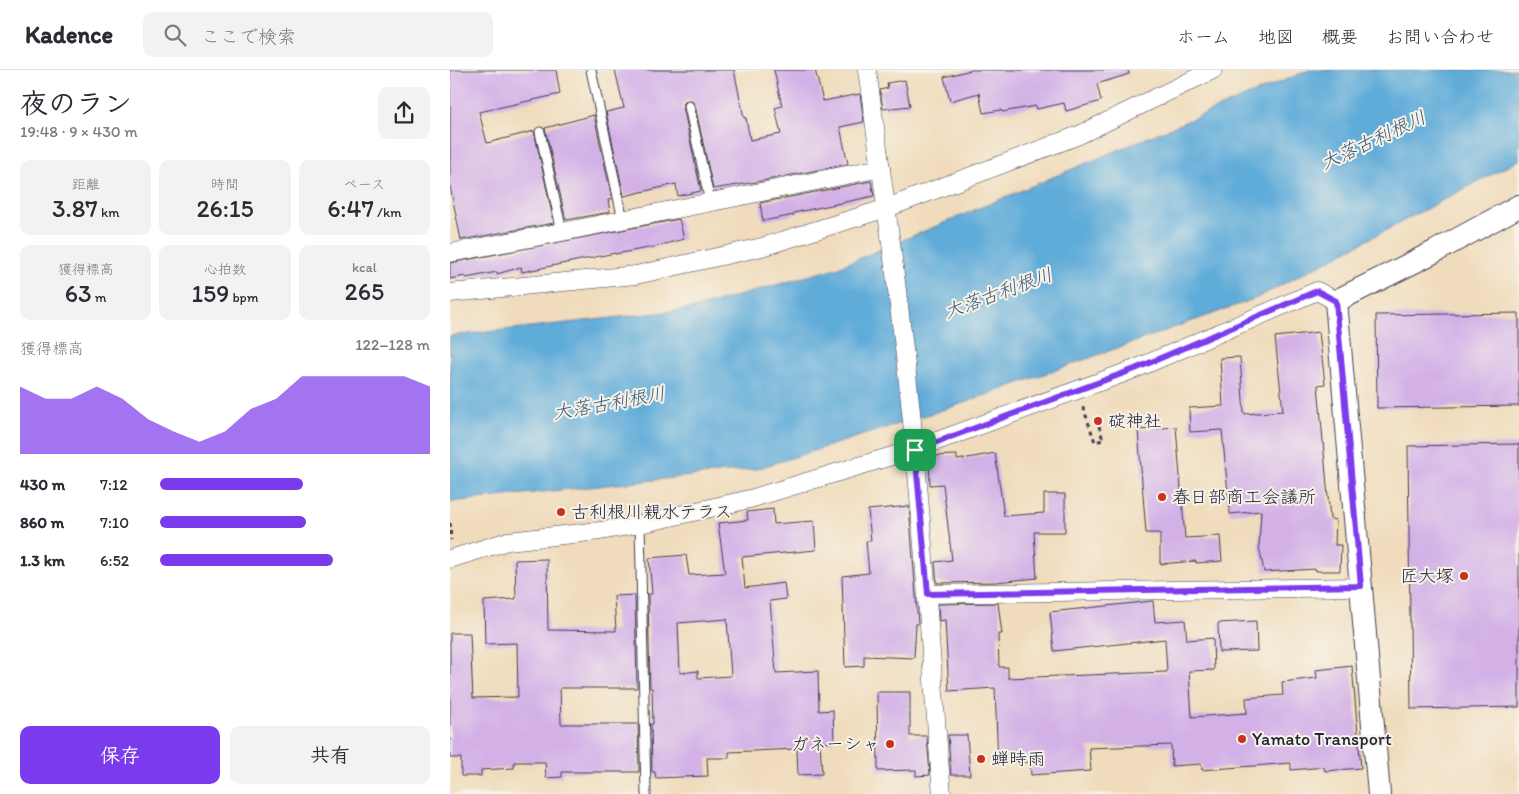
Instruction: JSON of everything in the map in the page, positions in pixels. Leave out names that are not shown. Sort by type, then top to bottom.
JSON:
[{"type":"street","points":[[867,70],[881,168],[915,450],[928,594],[942,794]]},
{"type":"street","points":[[450,293],[636,275],[762,247],[886,208],[1079,135],[1213,70]]},
{"type":"street","points":[[450,253],[881,168]]},
{"type":"street","points":[[1336,301],[1434,252],[1519,206]]},
{"type":"street","points":[[450,559],[508,541],[600,531],[750,499],[915,450],[1135,369],[1317,291],[1336,301]]},
{"type":"street","points":[[1336,301],[1378,794]]},
{"type":"street","points":[[928,594],[1361,586]]},
{"type":"lane","points":[[591,70],[623,220]]},
{"type":"lane","points":[[689,106],[710,202]]},
{"type":"lane","points":[[540,132],[562,232]]},
{"type":"lane","points":[[640,524],[646,794]]},
{"type":"path","points":[[1077,390],[1095,442],[1103,440],[1099,426]]},
{"type":"path","points":[[594,503],[595,513]]},
{"type":"path","points":[[450,523],[450,536]]},
{"type":"water","name":"大落古利根川","points":[[1309,70],[1519,70],[1519,160],[1257,298],[955,406],[756,469],[450,502],[450,336],[692,309],[836,268]]},
{"type":"building","points":[[450,70],[556,70],[560,94],[479,112],[487,143],[534,131],[554,223],[461,240],[450,186]]},
{"type":"building","points":[[615,70],[734,70],[750,140],[781,134],[775,108],[782,106],[774,70],[815,70],[823,101],[860,94],[864,122],[840,127],[848,164],[713,189],[695,105],[691,100],[687,100],[683,107],[701,191],[678,196],[676,184],[624,196],[606,112],[624,108]]},
{"type":"building","points":[[971,70],[1128,70],[1129,74],[1097,84],[1101,101],[1066,111],[1064,103],[1037,109],[1036,106],[983,113],[979,93],[950,101],[944,77]]},
{"type":"building","points":[[905,80],[910,106],[883,109],[880,90],[888,88],[887,83]]},
{"type":"building","points":[[594,115],[612,199],[608,200],[610,212],[566,220],[545,128]]},
{"type":"building","points":[[871,181],[874,196],[763,221],[760,203]]},
{"type":"building","points":[[679,219],[684,239],[654,247],[522,272],[521,267],[497,274],[497,272],[450,279],[450,263]]},
{"type":"building","points":[[1519,313],[1519,406],[1377,408],[1376,315]]},
{"type":"building","points":[[1319,332],[1325,384],[1318,385],[1330,519],[1336,520],[1335,545],[1341,545],[1340,571],[1316,571],[1316,569],[1264,572],[1259,546],[1261,511],[1230,514],[1222,430],[1190,432],[1189,408],[1223,406],[1220,358],[1240,357],[1244,414],[1283,411],[1275,337]]},
{"type":"building","points":[[1176,427],[1185,538],[1220,536],[1222,561],[1160,564],[1160,533],[1146,533],[1138,430]]},
{"type":"building","name":"匠大塚","points":[[1519,444],[1519,707],[1411,709],[1408,446]]},
{"type":"building","points":[[995,453],[1004,516],[1044,513],[1044,494],[1065,494],[1065,532],[1034,532],[1037,578],[996,582],[937,583],[935,562],[952,560],[943,484],[930,485],[929,456],[957,455],[957,460]]},
{"type":"building","points":[[909,506],[918,624],[916,624],[914,658],[864,656],[864,666],[845,667],[842,576],[869,573],[866,541],[871,541],[868,510]]},
{"type":"building","points":[[773,509],[774,524],[814,521],[816,550],[742,557],[745,588],[784,583],[786,599],[770,601],[776,673],[818,671],[819,711],[833,710],[834,742],[820,743],[822,774],[798,775],[797,749],[729,752],[729,758],[707,758],[708,776],[656,778],[655,772],[652,772],[651,724],[653,724],[652,688],[650,688],[648,594],[652,594],[649,558],[686,555],[689,575],[725,573],[718,523],[748,520],[747,512]],"holes":[[[727,619],[731,676],[698,678],[698,671],[680,673],[678,623]]]},
{"type":"building","points":[[547,559],[548,630],[616,631],[614,596],[635,595],[637,688],[560,688],[561,724],[638,724],[639,772],[562,772],[562,777],[546,778],[545,762],[514,762],[514,768],[481,770],[481,776],[461,776],[461,758],[450,758],[450,633],[470,633],[473,698],[518,697],[517,643],[485,644],[484,601],[516,599],[515,560]]},
{"type":"building","points":[[1153,601],[1155,622],[1185,620],[1187,640],[1213,638],[1214,670],[1189,671],[1192,717],[1247,713],[1246,698],[1283,695],[1282,682],[1317,678],[1316,670],[1352,666],[1361,768],[1325,771],[1324,767],[1291,770],[1291,763],[1202,770],[1201,764],[1172,766],[1171,745],[1089,748],[1091,771],[1031,775],[1030,762],[998,763],[995,688],[949,691],[945,620],[939,621],[938,604],[998,603],[1002,634],[998,634],[999,667],[1008,667],[1008,678],[1167,672],[1165,639],[1054,651],[1050,612]]},
{"type":"building","points":[[1256,621],[1257,651],[1219,652],[1218,623]]},
{"type":"building","points":[[877,692],[910,692],[910,736],[927,736],[930,775],[916,776],[916,770],[878,771]]},
{"type":"building","points":[[948,735],[967,735],[970,775],[951,775]]},
{"type":"place","name":"碇神社","points":[[1098,421]]},
{"type":"place","name":"春日部商工会議所","points":[[1162,497]]},
{"type":"place","name":"古利根川親水テラス","points":[[561,512]]},
{"type":"place","name":"匠大塚","points":[[1464,576]]},
{"type":"place","name":"Yamato Transport","points":[[1242,739]]},
{"type":"place","name":"ガネーシャ","points":[[890,744]]},
{"type":"place","name":"蝉時雨","points":[[981,759]]},
{"type":"route","points":[[1317,291],[1336,301],[1361,586],[928,594],[915,450],[1135,369],[1317,291]]}]
